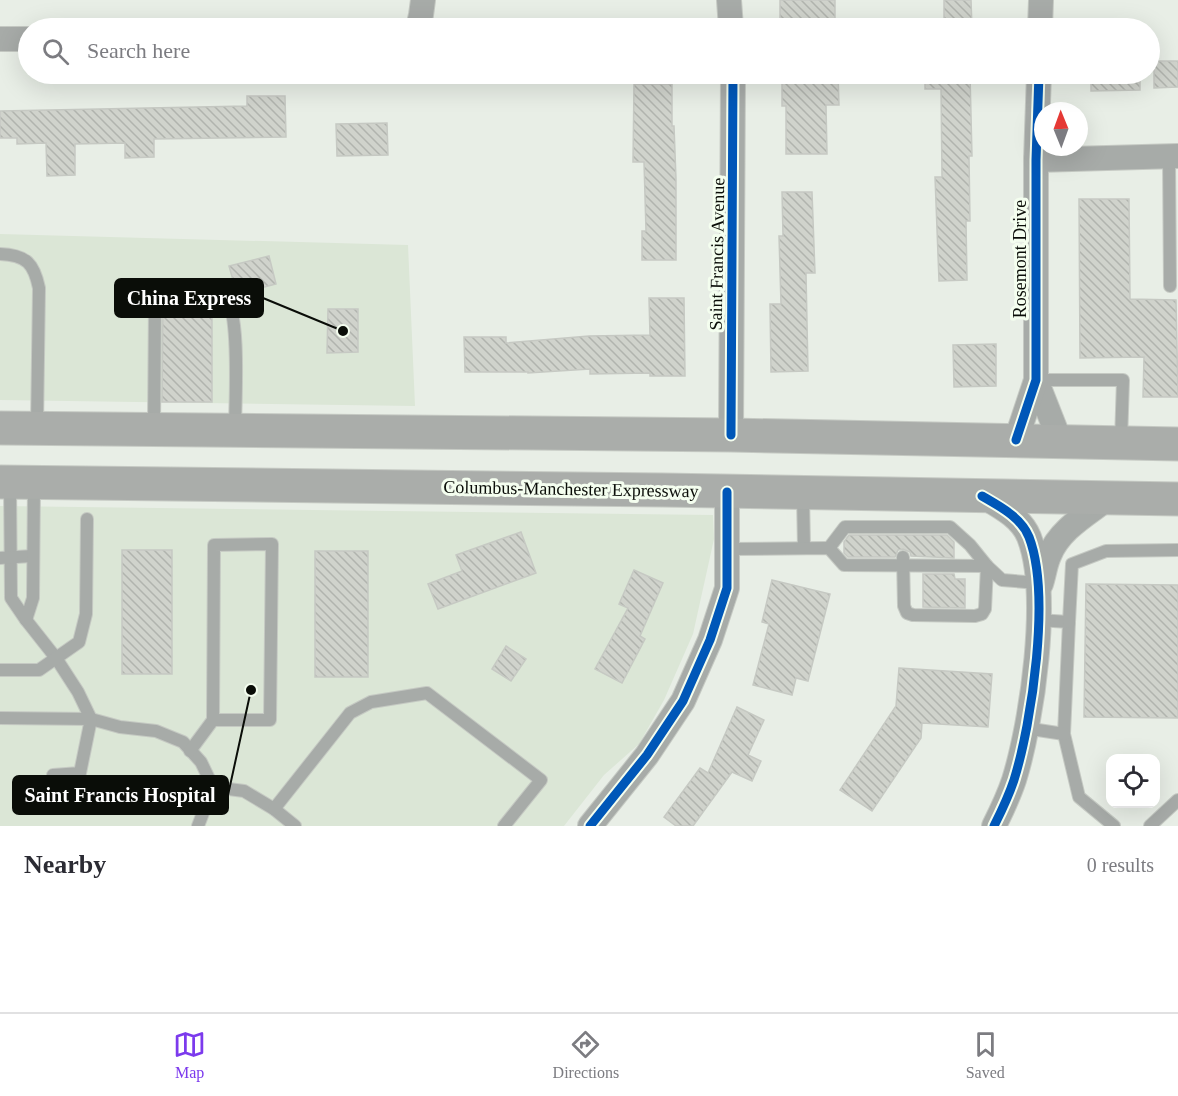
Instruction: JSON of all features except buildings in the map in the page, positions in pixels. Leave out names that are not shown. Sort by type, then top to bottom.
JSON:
[{"type":"main road","points":[[0,428],[731,435],[1178,444]]},
{"type":"main road","name":"Columbus-Manchester Expressway","points":[[15,482],[803,493],[934,515],[982,496],[1178,499]]},
{"type":"street","points":[[421,18],[423,0]]},
{"type":"street","points":[[729,0],[730,18]]},
{"type":"street","points":[[1040,18],[1041,0]]},
{"type":"street","points":[[0,39],[18,39]]},
{"type":"street","name":"Saint Francis Avenue","points":[[731,435],[733,84]]},
{"type":"street","name":"Rosemont Drive","points":[[1016,440],[1036,380],[1036,160],[1039,84]]},
{"type":"street","points":[[1036,160],[1174,156]]},
{"type":"street","name":"Rosemont Drive","points":[[1036,380],[1060,441]]},
{"type":"street","points":[[590,826],[647,755],[683,701],[710,640],[727,588],[728,492]]},
{"type":"street","points":[[982,496],[1006,510],[1020,523],[1029,536],[1039,588],[1037,657],[1025,728],[1013,780],[995,826]]},
{"type":"street","points":[[1039,588],[1048,557],[1057,540],[1107,499]]},
{"type":"lane","points":[[1170,286],[1174,156]]},
{"type":"lane","points":[[0,254],[23,259],[35,270],[39,288],[37,428]]},
{"type":"lane","points":[[154,429],[155,300],[164,288],[174,285],[196,286],[213,291],[225,297],[231,307],[235,337],[235,430]]},
{"type":"lane","points":[[1036,380],[1123,380],[1121,442]]},
{"type":"lane","points":[[15,482],[32,556],[33,598],[26,620]]},
{"type":"lane","points":[[15,482],[6,558],[11,598],[56,658],[78,692],[91,719],[80,773],[53,775]]},
{"type":"lane","points":[[803,493],[804,548]]},
{"type":"lane","points":[[829,548],[845,527],[903,530],[934,515],[970,545],[1002,580],[1039,588]]},
{"type":"lane","points":[[0,670],[39,670],[79,642],[86,614],[87,519]]},
{"type":"lane","points":[[190,751],[213,720],[214,545],[272,544],[270,720],[213,720]]},
{"type":"lane","points":[[728,549],[829,548]]},
{"type":"lane","points":[[829,548],[844,566],[871,561],[935,561],[987,566]]},
{"type":"lane","points":[[1114,826],[1079,797],[1064,734],[1072,564],[1106,551],[1178,550]]},
{"type":"lane","points":[[6,558],[32,556]]},
{"type":"lane","points":[[903,561],[904,606],[907,613],[913,615],[975,616],[982,614],[986,609],[987,566]]},
{"type":"lane","points":[[1038,621],[1069,622]]},
{"type":"lane","points":[[274,810],[350,714],[372,702],[427,693],[540,780],[504,826]]},
{"type":"lane","points":[[0,718],[91,719],[120,727],[156,730],[183,742],[201,762],[213,787],[198,826]]},
{"type":"lane","points":[[1025,728],[1064,734]]},
{"type":"lane","points":[[213,787],[244,791],[295,826]]},
{"type":"lane","points":[[1150,826],[1178,800]]},
{"type":"shaded area","points":[[0,234],[408,245],[415,406],[0,400]]},
{"type":"shaded area","points":[[0,506],[713,515],[714,539],[693,634],[664,700],[639,744],[604,775],[564,826],[0,826]]},
{"type":"cycle path","points":[[731,435],[733,84]]},
{"type":"cycle path","points":[[1016,440],[1036,380],[1036,160],[1039,84]]},
{"type":"cycle path","points":[[590,826],[647,755],[683,701],[710,640],[727,588],[727,492]]},
{"type":"cycle path","points":[[982,496],[1009,513],[1025,530],[1035,561],[1038,591],[1039,624],[1027,726],[1014,780],[994,826]]},
{"type":"place","name":"China Express","points":[[343,331]]},
{"type":"place","name":"Saint Francis Hospital","points":[[251,690]]}]
